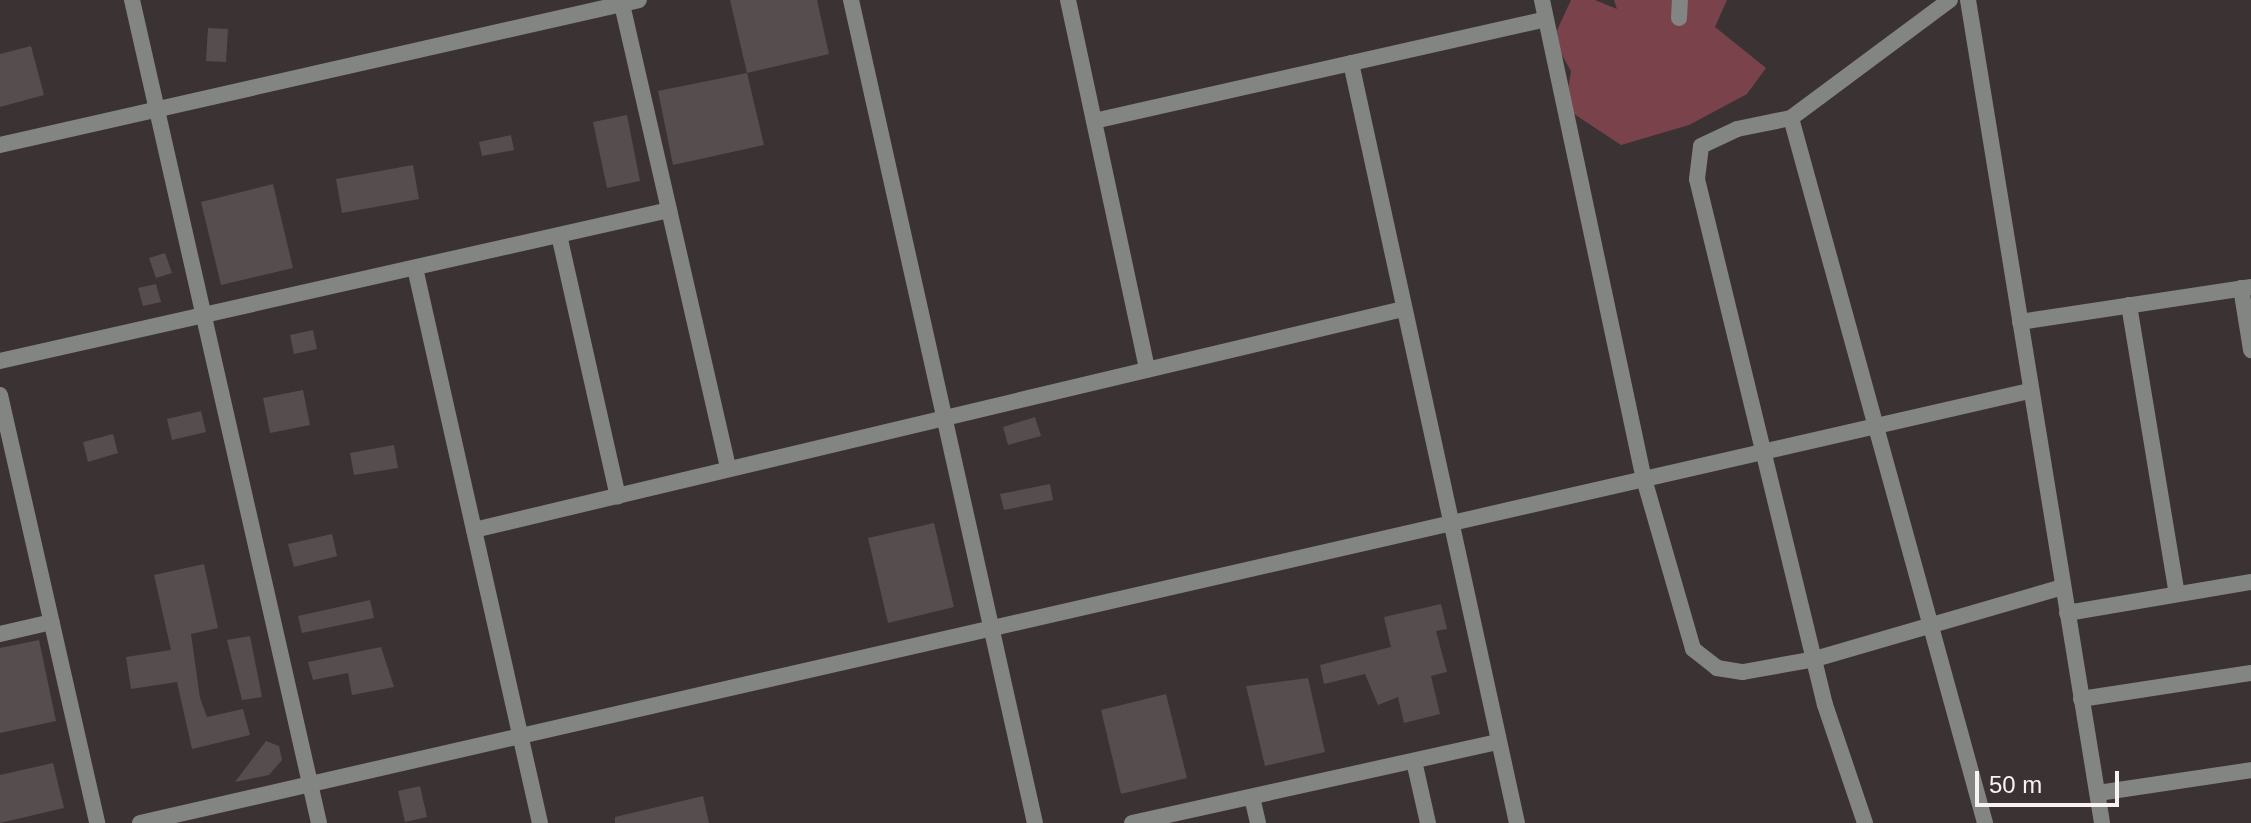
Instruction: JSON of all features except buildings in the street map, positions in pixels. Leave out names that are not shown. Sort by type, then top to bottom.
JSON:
[{"type":"street","points":[[132,0],[319,823]]},
{"type":"street","points":[[0,145],[639,0]]},
{"type":"street","points":[[851,0],[1035,823]]},
{"type":"street","points":[[1068,0],[1147,370]]},
{"type":"street","points":[[1542,0],[1644,479],[1693,649],[1717,668],[1743,672],[1815,659],[2063,587]]},
{"type":"street","points":[[1679,18],[1680,0]]},
{"type":"street","points":[[1865,823],[1832,729],[1697,179],[1701,146],[1737,129],[1791,118],[1950,0]]},
{"type":"street","points":[[1968,0],[2102,823]]},
{"type":"street","points":[[621,2],[728,469]]},
{"type":"street","points":[[1094,121],[1546,19]]},
{"type":"street","points":[[1351,63],[1496,742],[1517,823]]},
{"type":"street","points":[[1791,118],[1985,823]]},
{"type":"street","points":[[0,361],[669,210]]},
{"type":"street","points":[[559,235],[618,496]]},
{"type":"street","points":[[415,268],[540,823]]},
{"type":"street","points":[[2020,322],[2246,288],[2251,350]]},
{"type":"street","points":[[2129,305],[2177,594]]},
{"type":"street","points":[[474,530],[1403,309]]},
{"type":"street","points":[[140,823],[2030,391]]},
{"type":"street","points":[[0,395],[97,823]]},
{"type":"street","points":[[2067,613],[2251,582]]},
{"type":"street","points":[[0,634],[52,622]]},
{"type":"street","points":[[2081,699],[2251,673]]},
{"type":"street","points":[[1132,823],[1496,742]]},
{"type":"street","points":[[1414,761],[1428,823]]},
{"type":"street","points":[[2098,793],[2251,770]]},
{"type":"street","points":[[1252,797],[1258,823]]},
{"type":"shaded area","points":[[1571,0],[1595,0],[1617,9],[1614,0],[1727,0],[1715,27],[1766,68],[1747,94],[1689,125],[1621,145],[1565,108],[1571,71],[1553,39]]}]
